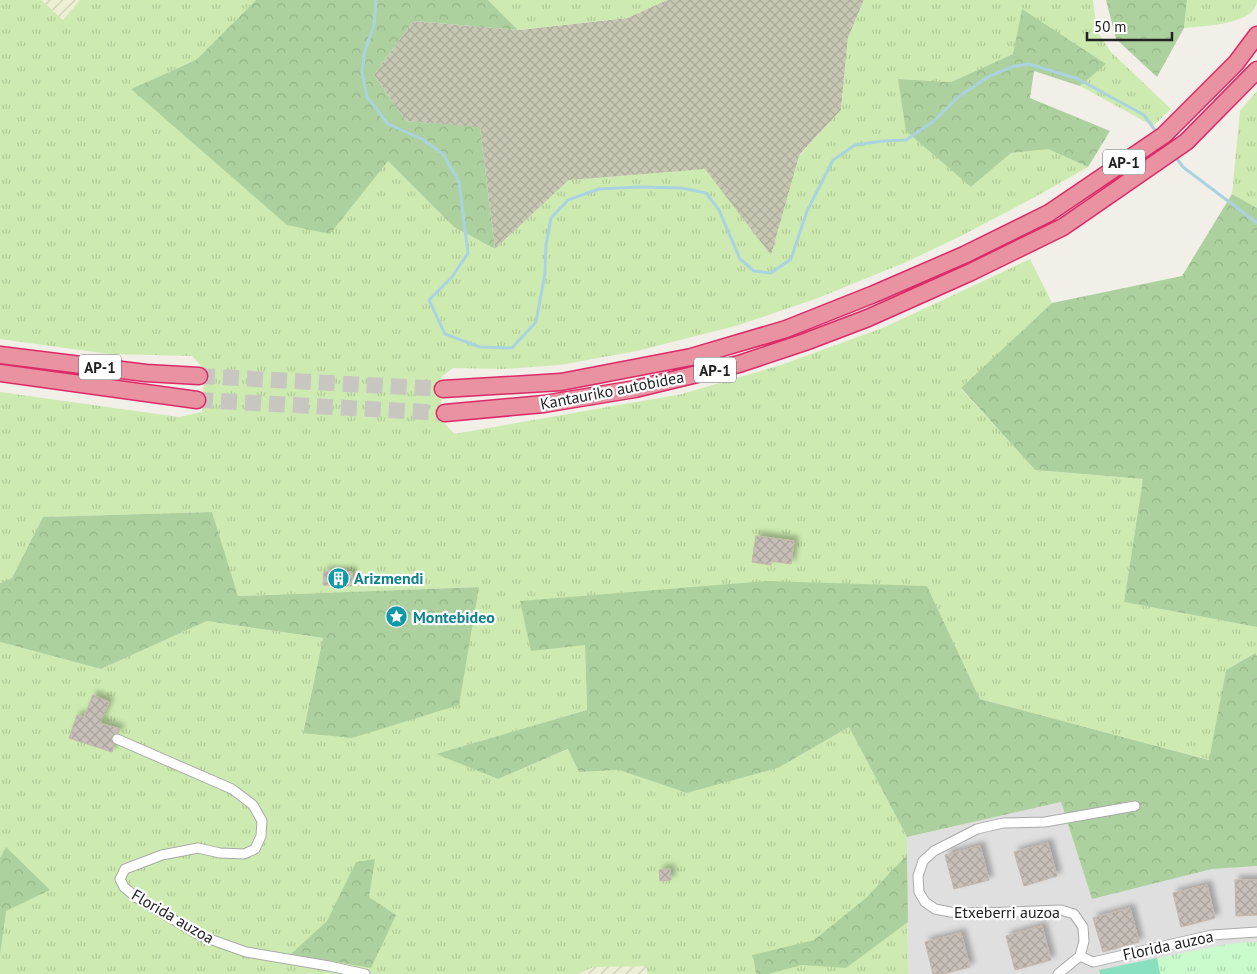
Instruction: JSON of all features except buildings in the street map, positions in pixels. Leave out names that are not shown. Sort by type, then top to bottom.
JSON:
[{"type":"highway","name":"Kantauriko autobidea","points":[[443,389],[561,382],[691,357],[786,329],[964,255],[1049,212],[1164,135],[1236,63],[1257,35]]},
{"type":"highway","name":"Kantauriko autobidea","points":[[445,413],[553,403],[634,389],[739,364],[868,318],[971,272],[1063,227],[1186,142],[1257,70]]},
{"type":"highway","name":"AP-1","points":[[0,355],[146,373],[199,376]]},
{"type":"highway","name":"AP-1","points":[[0,373],[197,400]]},
{"type":"street","name":"Florida auzoa","points":[[117,739],[232,789],[253,805],[262,821],[261,836],[255,849],[244,854],[220,854],[198,848],[162,855],[125,869],[120,879],[124,887],[137,898],[201,936],[246,952],[364,974]]},
{"type":"street","name":"Etxeberri auzoa","points":[[1080,956],[1084,941],[1083,927],[1074,914],[1061,910],[982,913],[950,912],[935,909],[925,902],[919,892],[918,876],[923,861],[934,851],[977,829],[1003,823],[1045,822],[1135,806]]},
{"type":"street","name":"Florida auzoa","points":[[1080,956],[1093,962],[1212,935],[1257,932]]},
{"type":"street","points":[[1058,974],[1080,956]]},
{"type":"shaded area","points":[[41,0],[80,0],[63,21]]},
{"type":"shaded area","points":[[667,0],[864,0],[848,38],[841,110],[800,154],[771,256],[569,180],[495,249],[480,128],[406,121],[374,75],[413,21],[518,30],[627,18]]},
{"type":"shaded area","points":[[1061,802],[1092,898],[1212,869],[1257,866],[1257,974],[908,974],[907,837]]},
{"type":"shaded area","points":[[647,965],[647,974],[579,974],[593,967]]},
{"type":"green space","points":[[0,0],[41,0],[63,20],[80,0],[256,0],[196,60],[131,89],[388,161],[454,227],[495,249],[569,180],[705,169],[771,255],[799,156],[841,110],[848,38],[864,0],[1093,0],[1097,31],[1111,52],[1171,109],[1153,126],[1080,86],[1106,63],[1013,54],[951,82],[898,79],[971,187],[1011,153],[1048,149],[1088,167],[959,237],[904,263],[818,298],[739,325],[637,351],[560,365],[504,369],[453,368],[441,377],[442,420],[454,434],[682,394],[781,365],[885,327],[1030,259],[1052,303],[961,389],[1035,470],[1143,479],[1124,602],[1257,627],[1257,656],[1254,653],[1226,670],[1210,760],[980,699],[927,586],[585,645],[587,710],[437,754],[498,779],[569,749],[579,772],[619,770],[687,793],[778,768],[849,727],[907,837],[908,974],[647,974],[647,966],[593,967],[579,974],[0,974],[0,642],[101,669],[207,621],[323,638],[303,732],[478,587],[238,596],[211,512],[43,517],[12,579],[0,583],[0,392],[179,417],[202,412],[204,369],[192,356],[109,354],[0,339]]},
{"type":"green space","points":[[256,0],[488,0],[518,30],[413,21],[374,75],[406,121],[480,127],[495,249],[454,227],[388,161],[330,234],[287,225],[131,89],[196,60]]},
{"type":"green space","points":[[488,0],[667,0],[627,18],[518,30]]},
{"type":"green space","points":[[1106,0],[1187,0],[1184,28],[1157,77],[1116,39]]},
{"type":"green space","points":[[1187,0],[1257,0],[1255,8],[1248,15],[1239,19],[1215,25],[1184,28]]},
{"type":"green space","points":[[1022,9],[1106,64],[1080,86],[1034,71],[1030,98],[1110,131],[1088,167],[1048,149],[1011,153],[971,187],[906,131],[898,79],[951,82],[1013,54]]},
{"type":"green space","points":[[1257,91],[1257,208],[1232,194],[1240,111]]},
{"type":"green space","points":[[1232,194],[1257,208],[1257,627],[1124,602],[1143,479],[1035,470],[961,388],[1052,303],[1182,276]]},
{"type":"green space","points":[[212,512],[238,596],[479,587],[459,705],[352,738],[303,733],[323,638],[207,621],[101,669],[0,642],[0,583],[12,578],[43,517]]},
{"type":"green space","points":[[766,581],[927,586],[980,699],[1209,760],[1226,670],[1255,653],[1257,656],[1257,866],[1212,869],[1092,899],[1061,802],[907,837],[849,727],[778,768],[687,793],[619,770],[579,772],[568,749],[498,779],[436,754],[587,710],[585,645],[531,651],[520,601]]},
{"type":"green space","points":[[6,847],[50,890],[6,911],[0,955],[0,858]]},
{"type":"green space","points":[[907,855],[908,922],[846,968],[802,965],[768,974],[756,974],[753,955],[814,940],[866,898]]},
{"type":"green space","points":[[375,859],[369,897],[396,915],[371,968],[291,954],[327,921],[356,862]]},
{"type":"green space","points":[[1257,942],[1257,974],[1160,974],[1157,958],[1234,943]]},
{"type":"green space","points":[[1157,958],[1160,974],[1100,974],[1099,970]]},
{"type":"waterway","points":[[376,0],[374,26],[365,50],[362,72],[367,97],[388,124],[422,139],[443,154],[459,182],[468,253],[452,277],[429,300],[445,334],[480,347],[512,348],[536,322],[545,273],[546,245],[551,218],[568,200],[599,189],[639,187],[682,188],[706,193],[719,210],[740,259],[754,271],[771,273],[791,259],[807,211],[833,160],[855,145],[906,140],[934,121],[958,97],[988,77],[1014,66],[1029,64],[1078,79],[1144,115],[1157,133]]},
{"type":"waterway","points":[[1175,156],[1183,167],[1257,223]]},
{"type":"tunnel","points":[[199,376],[443,389]]},
{"type":"tunnel","points":[[197,400],[445,413]]},
{"type":"place","name":"Arizmendi","points":[[338,578]]},
{"type":"place","name":"Montebideo","points":[[397,617]]}]
